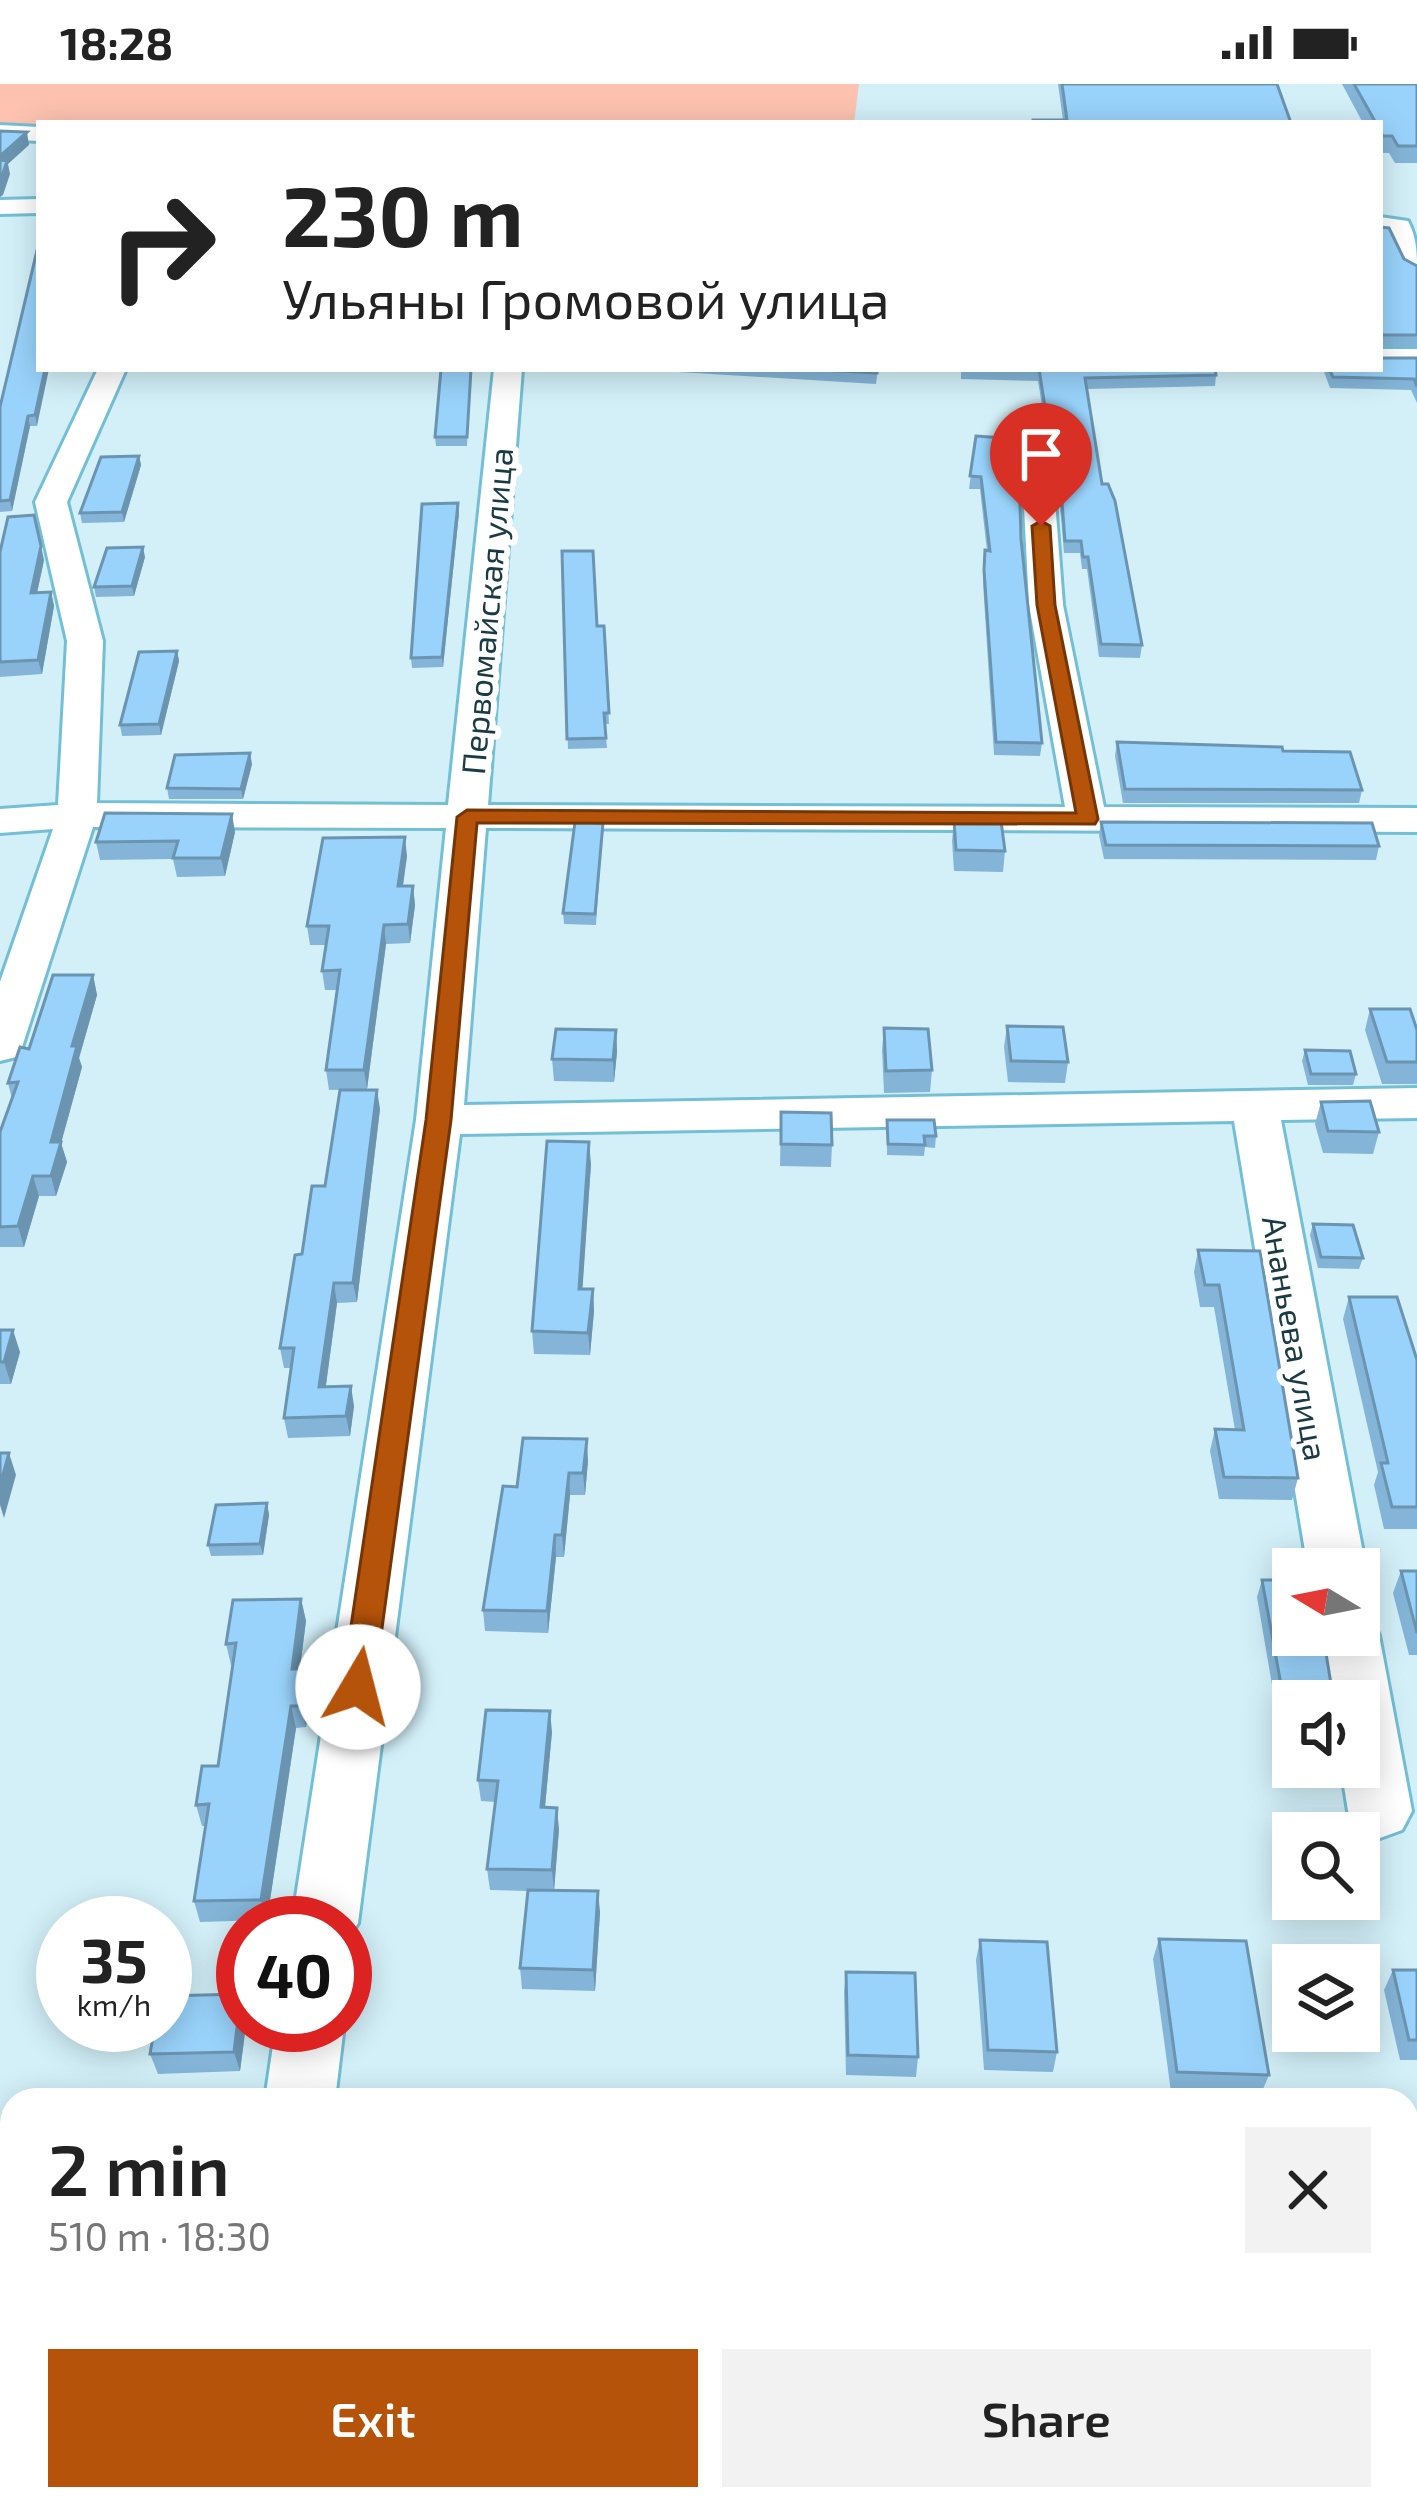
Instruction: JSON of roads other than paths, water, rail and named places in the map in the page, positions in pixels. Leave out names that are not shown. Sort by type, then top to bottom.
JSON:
[{"type":"street","points":[[0,132],[36,134]]},
{"type":"street","points":[[0,207],[36,206]]},
{"type":"street","points":[[1389,225],[1417,265]]},
{"type":"street","points":[[1383,357],[1417,357]]},
{"type":"street","points":[[0,1047],[76,815],[85,641],[51,502],[111,372]]},
{"type":"street","name":"Первомайская улица","points":[[329,1896],[439,1120],[508,372]]},
{"type":"street","points":[[1036,448],[1046,605],[1088,819]]},
{"type":"street","points":[[0,820],[76,815],[1417,820]]},
{"type":"street","points":[[439,1120],[1417,1103]]},
{"type":"street","name":"Ананьева улица","points":[[1255,1106],[1333,1548]]},
{"type":"street","points":[[1352,1656],[1379,1811]]},
{"type":"street","points":[[302,2088],[306,2052]]}]
